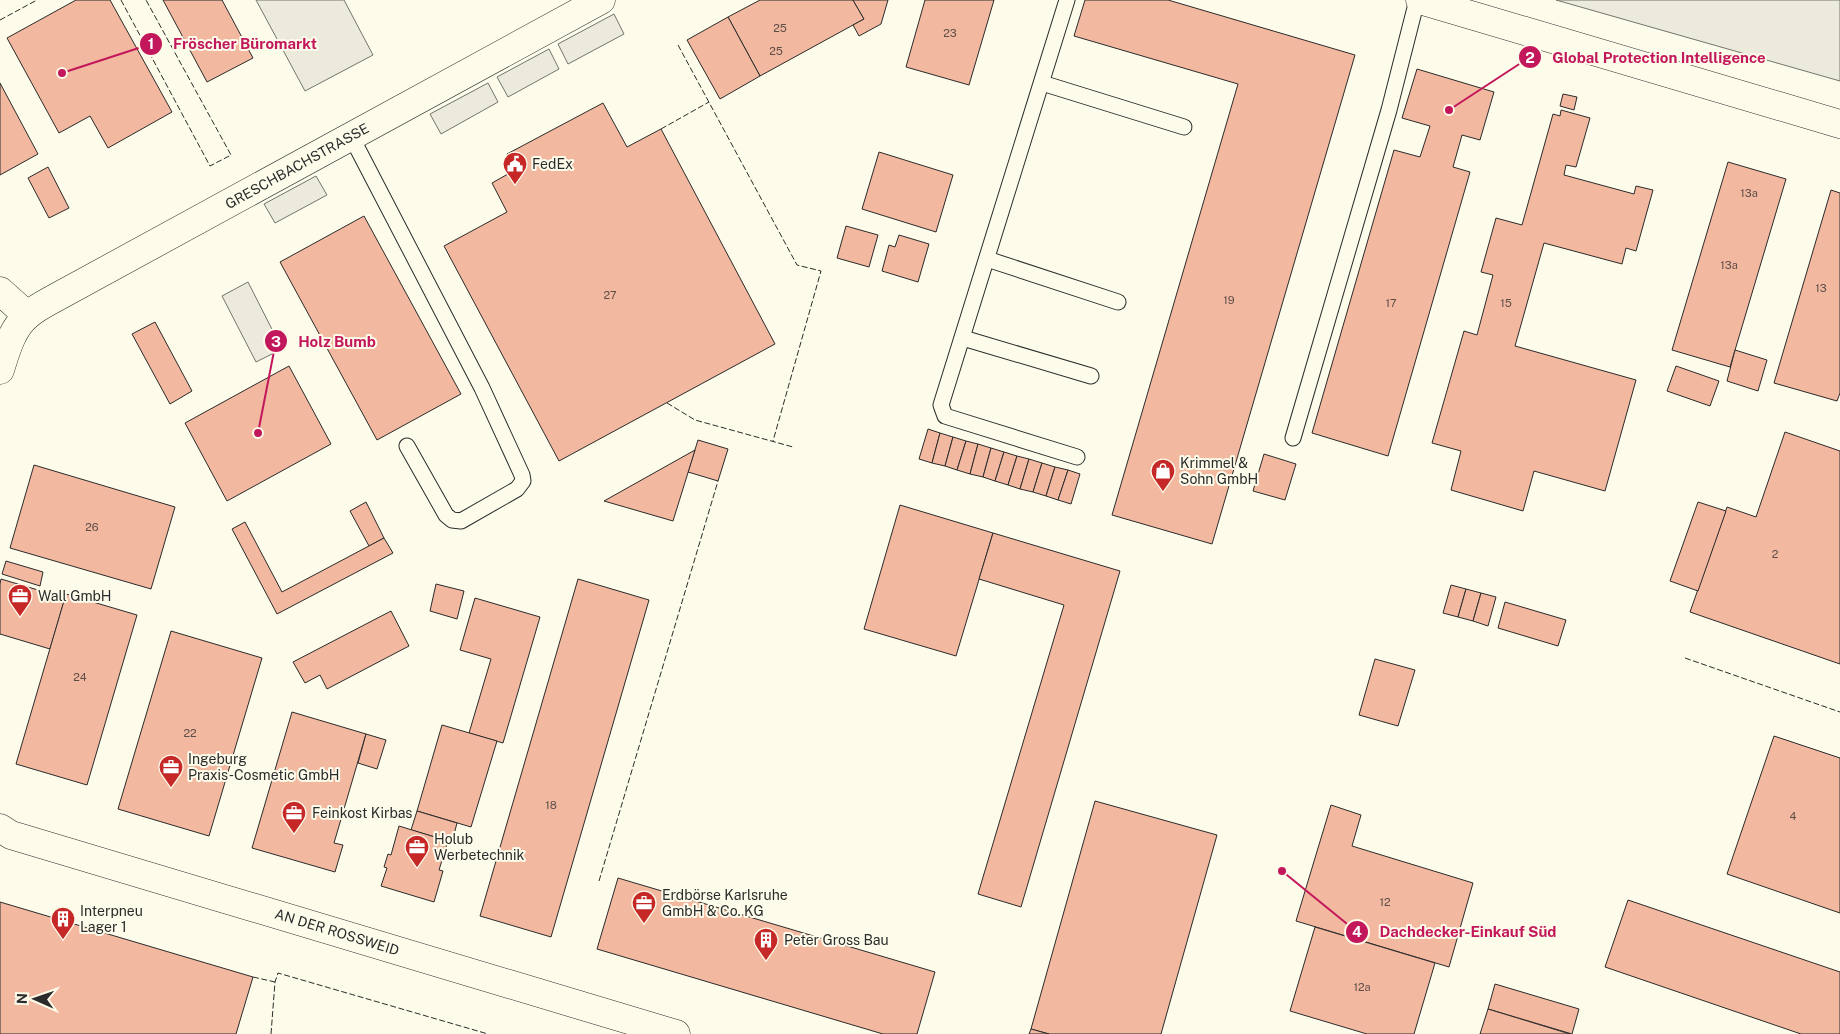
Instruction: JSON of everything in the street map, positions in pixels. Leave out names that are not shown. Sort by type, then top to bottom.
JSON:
[{"type":"street","name":"GRESCHBACHSTRASSE","points":[[28,315],[55,298],[601,0]]},
{"type":"street","points":[[1419,0],[1840,124]]},
{"type":"street","points":[[0,290],[28,315],[12,337],[0,370]]},
{"type":"street","name":"AN DER ROSSWEID","points":[[0,828],[11,835],[676,1034]]},
{"type":"lane","points":[[1067,0],[941,406],[945,416],[1077,457]]},
{"type":"lane","points":[[1293,438],[1419,0]]},
{"type":"lane","points":[[1042,83],[1184,127]]},
{"type":"lane","points":[[351,136],[482,388],[522,475],[523,481],[517,489],[462,521],[452,520],[446,515],[407,446]]},
{"type":"lane","points":[[987,259],[1118,302]]},
{"type":"lane","points":[[963,338],[1091,376]]},
{"type":"shaded area","points":[[256,0],[344,0],[373,55],[305,91]]},
{"type":"shaded area","points":[[1556,0],[1840,0],[1840,81]]},
{"type":"shaded area","points":[[614,14],[624,34],[568,64],[558,44]]},
{"type":"shaded area","points":[[549,49],[559,69],[508,97],[497,77]]},
{"type":"shaded area","points":[[488,83],[498,102],[441,134],[430,114]]},
{"type":"shaded area","points":[[316,176],[327,195],[275,223],[264,204]]},
{"type":"shaded area","points":[[248,282],[282,349],[256,362],[222,296]]},
{"type":"building","points":[[76,0],[110,0],[172,112],[108,148],[90,116],[59,133],[7,38]]},
{"type":"building","points":[[163,0],[222,0],[253,58],[207,82]]},
{"type":"building","points":[[760,0],[853,0],[864,19],[760,76],[728,17]]},
{"type":"building","points":[[853,0],[888,0],[881,24],[859,36],[853,25],[864,19]]},
{"type":"building","points":[[925,0],[994,0],[969,85],[906,67]]},
{"type":"building","points":[[1085,0],[1168,0],[1355,55],[1212,544],[1112,515],[1238,84],[1074,36]]},
{"type":"building","points":[[728,17],[760,76],[720,99],[687,40]]},
{"type":"building","points":[[1417,69],[1494,92],[1480,140],[1462,135],[1453,167],[1470,172],[1388,456],[1312,433],[1394,150],[1420,157],[1430,126],[1402,118]]},
{"type":"building","points":[[0,83],[38,154],[0,175]]},
{"type":"building","points":[[1563,94],[1577,97],[1574,110],[1560,106]]},
{"type":"building","points":[[603,103],[627,147],[661,129],[775,344],[559,461],[444,246],[507,212],[492,183],[515,170],[507,154]]},
{"type":"building","points":[[1561,110],[1590,118],[1576,167],[1566,165],[1564,175],[1634,194],[1636,186],[1653,190],[1636,251],[1626,248],[1622,264],[1544,243],[1515,346],[1636,380],[1605,491],[1534,471],[1523,511],[1451,490],[1461,451],[1432,443],[1464,331],[1477,335],[1493,275],[1481,272],[1496,218],[1522,225],[1553,114],[1560,116]]},
{"type":"building","points":[[879,152],[953,175],[936,232],[862,209]]},
{"type":"building","points":[[1728,162],[1786,179],[1730,367],[1672,350]]},
{"type":"building","points":[[48,167],[69,208],[49,218],[28,178]]},
{"type":"building","points":[[1831,190],[1840,193],[1840,393],[1837,401],[1774,383]]},
{"type":"building","points":[[364,216],[461,394],[377,440],[280,262]]},
{"type":"building","points":[[846,226],[878,235],[869,267],[837,258]]},
{"type":"building","points":[[899,235],[929,244],[918,282],[882,271],[889,245],[895,247]]},
{"type":"building","points":[[155,322],[192,391],[170,404],[132,334]]},
{"type":"building","points":[[1735,350],[1767,360],[1758,391],[1727,381]]},
{"type":"building","points":[[289,366],[331,444],[227,501],[185,423]]},
{"type":"building","points":[[1676,366],[1719,381],[1710,406],[1667,391]]},
{"type":"building","points":[[928,429],[940,433],[932,463],[919,459]]},
{"type":"building","points":[[1785,432],[1840,451],[1840,664],[1690,612],[1727,507],[1756,517]]},
{"type":"building","points":[[940,433],[953,437],[945,466],[932,463]]},
{"type":"building","points":[[953,437],[966,441],[957,470],[945,466]]},
{"type":"building","points":[[698,440],[728,449],[718,481],[688,472]]},
{"type":"building","points":[[966,441],[978,444],[970,474],[957,470]]},
{"type":"building","points":[[978,444],[991,448],[983,477],[970,474]]},
{"type":"building","points":[[991,448],[1004,452],[995,481],[983,477]]},
{"type":"building","points":[[695,450],[673,521],[604,501]]},
{"type":"building","points":[[1004,452],[1017,456],[1008,485],[995,481]]},
{"type":"building","points":[[1264,454],[1296,464],[1285,500],[1253,491]]},
{"type":"building","points":[[1017,456],[1029,459],[1020,489],[1008,485]]},
{"type":"building","points":[[1029,459],[1042,463],[1033,492],[1020,489]]},
{"type":"building","points":[[1042,463],[1055,467],[1046,496],[1033,492]]},
{"type":"building","points":[[34,465],[175,507],[151,589],[10,548]]},
{"type":"building","points":[[1055,467],[1068,470],[1058,500],[1046,496]]},
{"type":"building","points":[[1068,470],[1080,474],[1071,504],[1058,500]]},
{"type":"building","points":[[366,502],[384,538],[369,546],[350,511]]},
{"type":"building","points":[[1698,502],[1726,511],[1698,591],[1670,581]]},
{"type":"building","points":[[900,505],[993,533],[956,656],[864,629]]},
{"type":"building","points":[[245,522],[282,592],[384,538],[393,553],[277,614],[232,529]]},
{"type":"building","points":[[993,533],[1120,571],[1021,907],[978,894],[1064,605],[979,579]]},
{"type":"building","points":[[6,561],[43,572],[40,586],[2,574]]},
{"type":"building","points":[[1,579],[65,598],[50,649],[0,634]]},
{"type":"building","points":[[578,579],[649,600],[551,937],[480,916]]},
{"type":"building","points":[[436,584],[464,591],[457,619],[430,611]]},
{"type":"building","points":[[1451,585],[1466,589],[1458,617],[1443,613]]},
{"type":"building","points":[[1466,589],[1481,593],[1473,621],[1458,617]]},
{"type":"building","points":[[1481,593],[1496,597],[1488,626],[1473,621]]},
{"type":"building","points":[[66,594],[137,615],[87,785],[16,764]]},
{"type":"building","points":[[475,598],[540,617],[503,743],[469,733],[491,659],[460,650]]},
{"type":"building","points":[[1505,602],[1566,620],[1558,646],[1498,628]]},
{"type":"building","points":[[391,611],[409,646],[327,689],[320,675],[305,683],[293,662]]},
{"type":"building","points":[[171,631],[262,658],[209,836],[118,809]]},
{"type":"building","points":[[1375,659],[1415,670],[1398,726],[1359,715]]},
{"type":"building","points":[[292,712],[366,734],[334,843],[343,845],[335,872],[252,848]]},
{"type":"building","points":[[442,725],[497,741],[471,827],[417,811]]},
{"type":"building","points":[[366,734],[386,740],[377,769],[358,763]]},
{"type":"building","points":[[1774,736],[1840,758],[1840,913],[1727,874]]},
{"type":"building","points":[[1095,801],[1217,835],[1161,1034],[1049,1034],[1031,1029]]},
{"type":"building","points":[[1331,805],[1361,815],[1352,846],[1473,883],[1449,967],[1296,921]]},
{"type":"building","points":[[417,811],[457,823],[452,842],[411,830]]},
{"type":"building","points":[[399,826],[448,841],[439,870],[443,871],[434,902],[381,886],[387,868],[384,867],[388,854],[391,855]]},
{"type":"building","name":"Peter Gross Bau","points":[[618,878],[935,972],[917,1034],[883,1034],[597,949]]},
{"type":"building","points":[[1628,900],[1840,972],[1840,1034],[1801,1034],[1605,967]]},
{"type":"building","name":"Interpneu Lager 1","points":[[0,902],[253,977],[236,1034],[0,1034]]},
{"type":"building","points":[[1315,927],[1435,963],[1414,1034],[1367,1034],[1290,1011]]},
{"type":"building","points":[[1495,984],[1579,1009],[1572,1034],[1488,1009]]},
{"type":"building","points":[[1488,1009],[1570,1034],[1480,1034]]},
{"type":"building","points":[[1031,1029],[1049,1034],[1029,1034]]},
{"type":"fence","points":[[0,20],[37,0]]},
{"type":"fence","points":[[121,0],[210,166],[231,155],[146,0]]},
{"type":"fence","points":[[678,45],[797,265],[821,271],[773,441]]},
{"type":"fence","points":[[661,129],[709,102]]},
{"type":"fence","points":[[667,403],[695,420],[793,447]]},
{"type":"fence","points":[[599,881],[718,481]]},
{"type":"fence","points":[[1685,658],[1840,712]]},
{"type":"fence","points":[[271,1034],[275,982],[278,973],[488,1034]]},
{"type":"fence","points":[[253,977],[275,982]]},
{"type":"place","name":"Fröscher Büromarkt","points":[[62,73]]},
{"type":"place","name":"Global Protection Intelligence","points":[[1449,110]]},
{"type":"place","name":"FedEx","points":[[515,185]]},
{"type":"place","name":"Holz Bumb","points":[[258,433]]},
{"type":"place","name":"Krimmel & Sohn GmbH","points":[[1163,492]]},
{"type":"place","name":"Wall GmbH","points":[[20,617]]},
{"type":"place","name":"Ingeburg Praxis-Cosmetic GmbH","points":[[171,788]]},
{"type":"place","name":"Feinkost Kirbas","points":[[294,834]]},
{"type":"place","name":"Holub Werbetechnik","points":[[417,868]]},
{"type":"place","name":"Dachdecker-Einkauf Süd","points":[[1282,871]]},
{"type":"place","name":"Erdbörse Karlsruhe GmbH & Co. KG","points":[[644,924]]},
{"type":"place","name":"Interpneu Lager 1","points":[[63,940]]},
{"type":"place","name":"Peter Gross Bau","points":[[766,961]]}]
